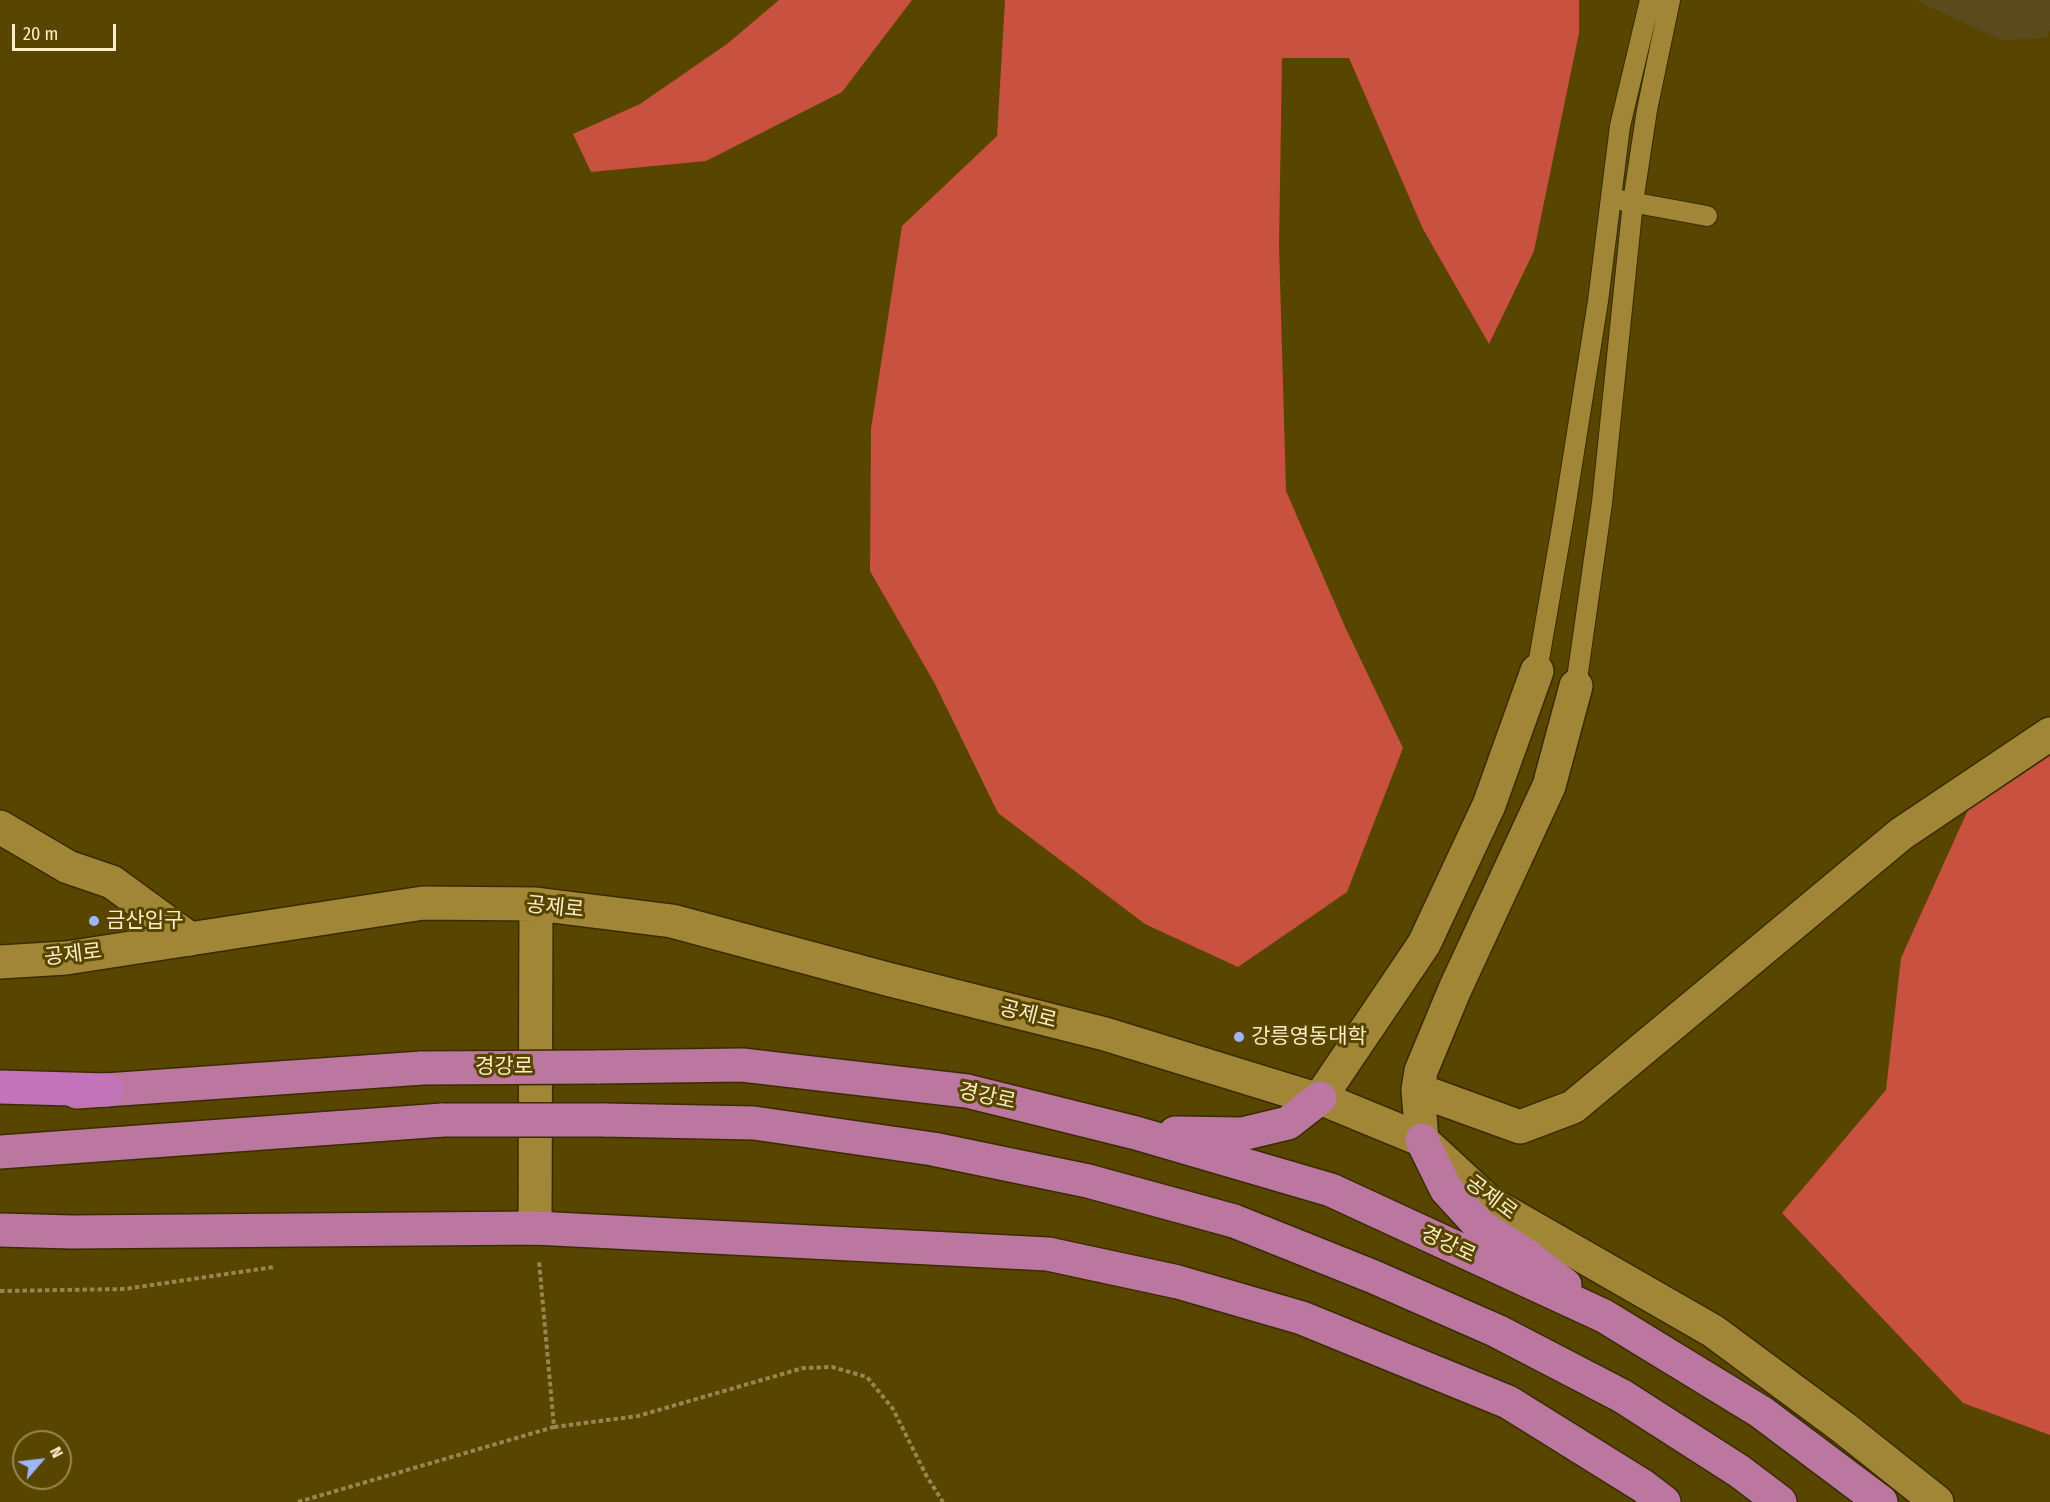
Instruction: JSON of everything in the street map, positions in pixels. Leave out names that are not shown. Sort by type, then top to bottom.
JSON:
[{"type":"highway","name":"경강로","points":[[0,1098],[422,1068],[742,1065],[967,1090],[1136,1133],[1331,1191],[1604,1316],[1761,1412],[1881,1502]]},
{"type":"highway","points":[[0,1087],[107,1090]]},
{"type":"highway","points":[[1136,1133],[1242,1134],[1288,1123],[1320,1098]]},
{"type":"highway","points":[[0,1152],[443,1120],[754,1123],[933,1149],[1088,1181],[1234,1221],[1374,1277],[1497,1331],[1622,1396],[1739,1471],[1780,1502]]},
{"type":"highway","points":[[1422,1140],[1446,1189],[1479,1225],[1526,1255],[1604,1316]]},
{"type":"highway","points":[[0,1230],[72,1232],[536,1228],[1048,1254],[1178,1282],[1302,1318],[1508,1402],[1643,1486],[1664,1502]]},
{"type":"street","points":[[1320,1098],[1424,944],[1489,805],[1537,671]]},
{"type":"street","points":[[1422,1140],[1418,1090],[1421,1071],[1455,989],[1549,786],[1575,686]]},
{"type":"street","points":[[1418,1090],[1520,1126],[1573,1107],[1901,834],[2050,734]]},
{"type":"street","points":[[0,827],[68,867],[112,882],[190,939]]},
{"type":"street","name":"공제로","points":[[0,962],[66,957],[423,903],[536,904],[672,921],[887,979],[1105,1034],[1320,1098],[1422,1140],[1490,1203],[1713,1330],[1844,1428],[1937,1502]]},
{"type":"street","points":[[536,904],[536,1228]]},
{"type":"lane","points":[[1537,671],[1598,301],[1620,126],[1650,0]]},
{"type":"lane","points":[[1575,686],[1602,503],[1633,202],[1647,110],[1670,0]]},
{"type":"lane","points":[[1611,199],[1707,216]]},
{"type":"path","points":[[536,1228],[554,1427]]},
{"type":"path","points":[[298,1502],[554,1427],[638,1416],[803,1368],[832,1367],[867,1377],[893,1409],[926,1475],[943,1502]]},
{"type":"shaded area","points":[[779,0],[912,0],[842,92],[706,161],[591,172],[573,134],[640,104],[727,44]]},
{"type":"shaded area","points":[[1005,0],[1579,0],[1579,33],[1534,251],[1489,344],[1423,229],[1349,58],[1282,58],[1279,245],[1286,491],[1346,629],[1403,748],[1347,892],[1238,967],[1145,924],[998,813],[935,684],[870,571],[871,429],[902,226],[997,136]]},
{"type":"shaded area","points":[[1915,0],[2050,0],[2050,30],[2046,38],[2001,40]]},
{"type":"shaded area","points":[[2050,751],[2050,1435],[1963,1403],[1782,1213],[1886,1090],[1901,958],[1977,790]]},
{"type":"place","name":"금산입구","points":[[94,921]]},
{"type":"place","name":"강릉영동대학","points":[[1239,1037]]}]
